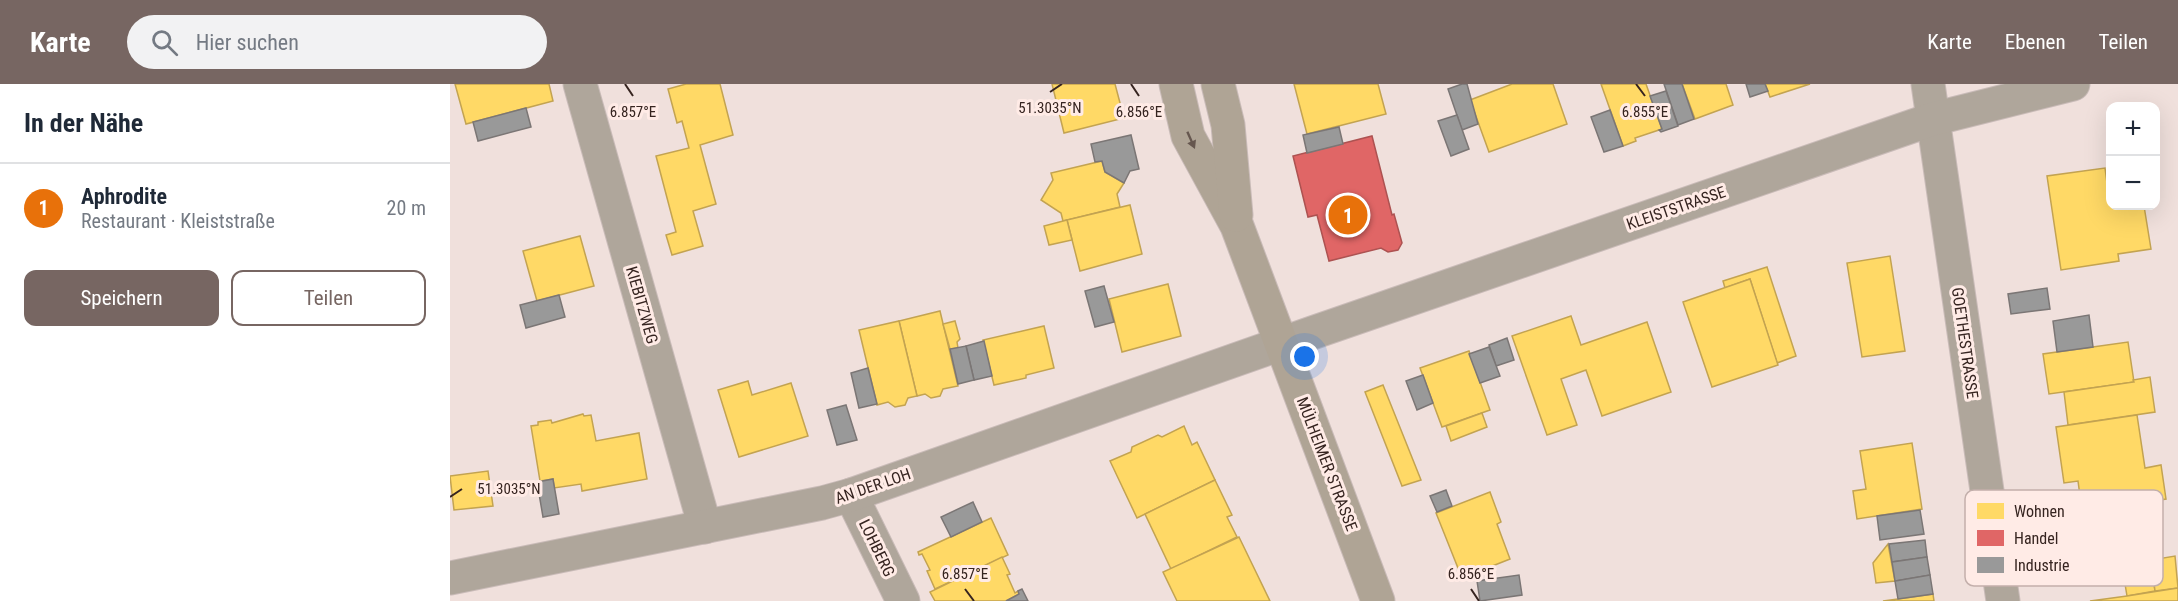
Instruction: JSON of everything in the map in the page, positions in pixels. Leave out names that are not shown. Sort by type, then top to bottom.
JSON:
[{"type":"main road","name":"MÜLHEIMER STRASSE","points":[[1176,84],[1188,136],[1237,226],[1378,601]]},
{"type":"main road","name":"MÜLHEIMER STRASSE","points":[[1218,84],[1228,125],[1237,226]]},
{"type":"street","name":"KIEBITZWEG","points":[[579,84],[705,527]]},
{"type":"street","name":"GOETHESTRASSE","points":[[1928,84],[1987,490]]},
{"type":"street","name":"KLEISTSTRASSE","points":[[1282,344],[1933,119],[2073,84]]},
{"type":"street","name":"AN DER LOH","points":[[450,578],[852,495],[1282,344]]},
{"type":"street","name":"LOHBERG","points":[[852,495],[903,601]]},
{"type":"street","name":"GOETHESTRASSE","points":[[2001,586],[2003,601]]},
{"type":"building: Wohnen","points":[[455,84],[549,84],[553,101],[466,124]]},
{"type":"building: Wohnen","points":[[686,84],[720,84],[733,135],[700,145],[716,204],[693,211],[703,246],[672,255],[666,235],[676,232],[656,156],[689,148],[682,121],[677,123],[668,89]]},
{"type":"building: Wohnen","points":[[1052,84],[1115,84],[1124,118],[1064,133]]},
{"type":"building: Wohnen","points":[[1294,84],[1378,84],[1386,114],[1307,134]]},
{"type":"building: Wohnen","points":[[1512,84],[1553,84],[1567,124],[1489,152],[1470,100]]},
{"type":"building: Wohnen","points":[[1601,84],[1646,84],[1662,129],[1635,138],[1636,141],[1623,146]]},
{"type":"building: Wohnen","points":[[1682,84],[1726,84],[1733,105],[1695,119]]},
{"type":"building: Wohnen","points":[[1765,84],[1810,84],[1770,97]]},
{"type":"building: Wohnen","points":[[1102,161],[1105,172],[1124,183],[1117,194],[1120,207],[1063,221],[1061,213],[1041,200],[1053,180],[1051,173]]},
{"type":"building: Wohnen","points":[[2105,168],[2106,210],[2145,210],[2151,249],[2118,254],[2119,261],[2061,270],[2047,176]]},
{"type":"building: Wohnen","points":[[1130,205],[1142,254],[1080,271],[1067,220]]},
{"type":"building: Wohnen","points":[[1067,220],[1072,240],[1049,245],[1044,226]]},
{"type":"building: Wohnen","points":[[580,236],[594,286],[537,301],[523,251]]},
{"type":"building: Wohnen","points":[[1890,256],[1905,351],[1862,357],[1847,263]]},
{"type":"building: Wohnen","points":[[1767,267],[1796,356],[1777,363],[1750,279],[1725,288],[1723,281]]},
{"type":"building: Wohnen","points":[[1750,279],[1778,365],[1712,387],[1683,302]]},
{"type":"building: Wohnen","points":[[1168,284],[1181,336],[1122,352],[1109,299]]},
{"type":"building: Wohnen","points":[[940,311],[958,386],[943,389],[940,396],[931,398],[925,394],[917,396],[899,321]]},
{"type":"building: Wohnen","points":[[1571,316],[1581,345],[1647,322],[1671,392],[1602,416],[1586,370],[1561,379],[1577,425],[1547,435],[1512,336]]},
{"type":"building: Wohnen","points":[[899,321],[917,396],[908,398],[905,405],[895,407],[888,402],[877,405],[859,330]]},
{"type":"building: Wohnen","points":[[955,321],[960,339],[957,342],[958,348],[950,349],[943,324]]},
{"type":"building: Wohnen","points":[[1044,326],[1054,368],[1026,375],[1026,378],[994,385],[983,340]]},
{"type":"building: Wohnen","points":[[2128,342],[2134,382],[2049,394],[2043,354]]},
{"type":"building: Wohnen","points":[[1469,351],[1490,410],[1442,427],[1420,368]]},
{"type":"building: Wohnen","points":[[2150,377],[2155,412],[2068,425],[2064,392],[2134,382],[2133,380]]},
{"type":"building: Wohnen","points":[[748,381],[752,395],[791,383],[808,436],[739,457],[718,390]]},
{"type":"building: Wohnen","points":[[1383,385],[1421,480],[1402,486],[1365,392]]},
{"type":"building: Wohnen","points":[[1482,413],[1487,427],[1451,441],[1446,426]]},
{"type":"building: Wohnen","points":[[583,414],[584,416],[591,415],[596,441],[639,433],[647,479],[582,491],[581,484],[554,488],[553,479],[540,481],[531,426],[538,425],[538,422],[551,420],[552,423]]},
{"type":"building: Wohnen","points":[[2137,415],[2145,468],[2161,465],[2166,499],[2163,499],[2163,490],[2079,490],[2078,481],[2064,483],[2056,427]]},
{"type":"building: Wohnen","points":[[1184,426],[1192,445],[1197,442],[1215,480],[1137,518],[1110,461],[1131,452],[1132,447],[1158,435],[1162,437]]},
{"type":"building: Wohnen","points":[[1912,443],[1922,509],[1857,519],[1853,491],[1866,489],[1860,451]]},
{"type":"building: Wohnen","points":[[488,471],[493,506],[454,510],[450,476]]},
{"type":"building: Wohnen","points":[[1215,480],[1232,515],[1227,517],[1237,537],[1171,569],[1145,514]]},
{"type":"building: Wohnen","points":[[1490,492],[1501,522],[1497,524],[1510,559],[1462,578],[1436,513]]},
{"type":"building: Wohnen","points":[[991,518],[1008,555],[935,589],[927,571],[930,570],[922,554],[919,555],[918,552]]},
{"type":"building: Wohnen","points":[[1239,537],[1270,601],[1177,601],[1163,572]]},
{"type":"building: Wohnen","points":[[1888,544],[1895,581],[1876,583],[1873,563]]},
{"type":"building: Wohnen","points":[[2175,556],[2178,588],[2155,591],[2154,586],[2163,586],[2163,558]]},
{"type":"building: Wohnen","points":[[1002,557],[1015,593],[1018,591],[1019,594],[1006,601],[935,601],[930,592]]},
{"type":"building: Wohnen","points":[[2125,586],[2154,586],[2155,591],[2127,596]]},
{"type":"building: Wohnen","points":[[2178,588],[2178,601],[2090,601],[2127,596]]},
{"type":"building: Wohnen","points":[[1933,594],[1934,601],[1883,601],[1898,599]]},
{"type":"building: Handel","points":[[1372,136],[1392,215],[1394,214],[1402,243],[1398,250],[1388,252],[1381,248],[1329,261],[1317,215],[1308,217],[1293,156]]},
{"type":"building: Industrie","points":[[1467,84],[1478,124],[1462,130],[1448,89]]},
{"type":"building: Industrie","points":[[1664,84],[1682,84],[1694,119],[1678,125]]},
{"type":"building: Industrie","points":[[1746,84],[1765,84],[1768,91],[1750,97]]},
{"type":"building: Industrie","points":[[1666,91],[1678,126],[1661,132],[1659,130],[1662,129],[1650,96]]},
{"type":"building: Industrie","points":[[526,108],[531,127],[478,141],[473,122]]},
{"type":"building: Industrie","points":[[1610,110],[1623,146],[1604,152],[1591,117]]},
{"type":"building: Industrie","points":[[1457,115],[1469,149],[1451,156],[1438,121]]},
{"type":"building: Industrie","points":[[1339,127],[1343,144],[1307,153],[1303,135]]},
{"type":"building: Industrie","points":[[1131,135],[1139,169],[1130,171],[1124,183],[1105,172],[1102,161],[1095,162],[1091,144]]},
{"type":"building: Industrie","points":[[1104,286],[1114,322],[1095,327],[1085,291]]},
{"type":"building: Industrie","points":[[2047,288],[2050,309],[2011,314],[2008,294]]},
{"type":"building: Industrie","points":[[559,295],[565,317],[526,328],[520,305]]},
{"type":"building: Industrie","points":[[2089,315],[2093,347],[2057,352],[2053,321]]},
{"type":"building: Industrie","points":[[1507,338],[1514,360],[1496,366],[1489,345]]},
{"type":"building: Industrie","points":[[984,341],[992,376],[974,380],[966,346]]},
{"type":"building: Industrie","points":[[966,346],[974,380],[958,384],[950,349]]},
{"type":"building: Industrie","points":[[1489,347],[1500,376],[1480,383],[1469,354]]},
{"type":"building: Industrie","points":[[868,368],[877,404],[859,408],[851,373]]},
{"type":"building: Industrie","points":[[1423,375],[1433,403],[1417,410],[1406,381]]},
{"type":"building: Industrie","points":[[846,405],[857,440],[837,445],[827,410]]},
{"type":"building: Industrie","points":[[553,479],[559,514],[543,517],[537,482]]},
{"type":"building: Industrie","points":[[1446,490],[1452,506],[1437,512],[1430,496]]},
{"type":"building: Industrie","points":[[973,502],[982,522],[951,537],[941,517]]},
{"type":"building: Industrie","points":[[1920,510],[1924,534],[1880,540],[1877,516]]},
{"type":"building: Industrie","points":[[1925,540],[1927,557],[1892,562],[1889,544]]},
{"type":"building: Industrie","points":[[1927,557],[1930,575],[1895,581],[1892,562]]},
{"type":"building: Industrie","points":[[1519,575],[1522,595],[1480,601],[1477,581]]},
{"type":"building: Industrie","points":[[1930,575],[1933,594],[1898,599],[1895,581]]},
{"type":"building: Industrie","points":[[1022,589],[1028,601],[1006,601],[1019,594],[1018,591]]},
{"type":"place","name":"Aphrodite","points":[[1348,215]]}]
